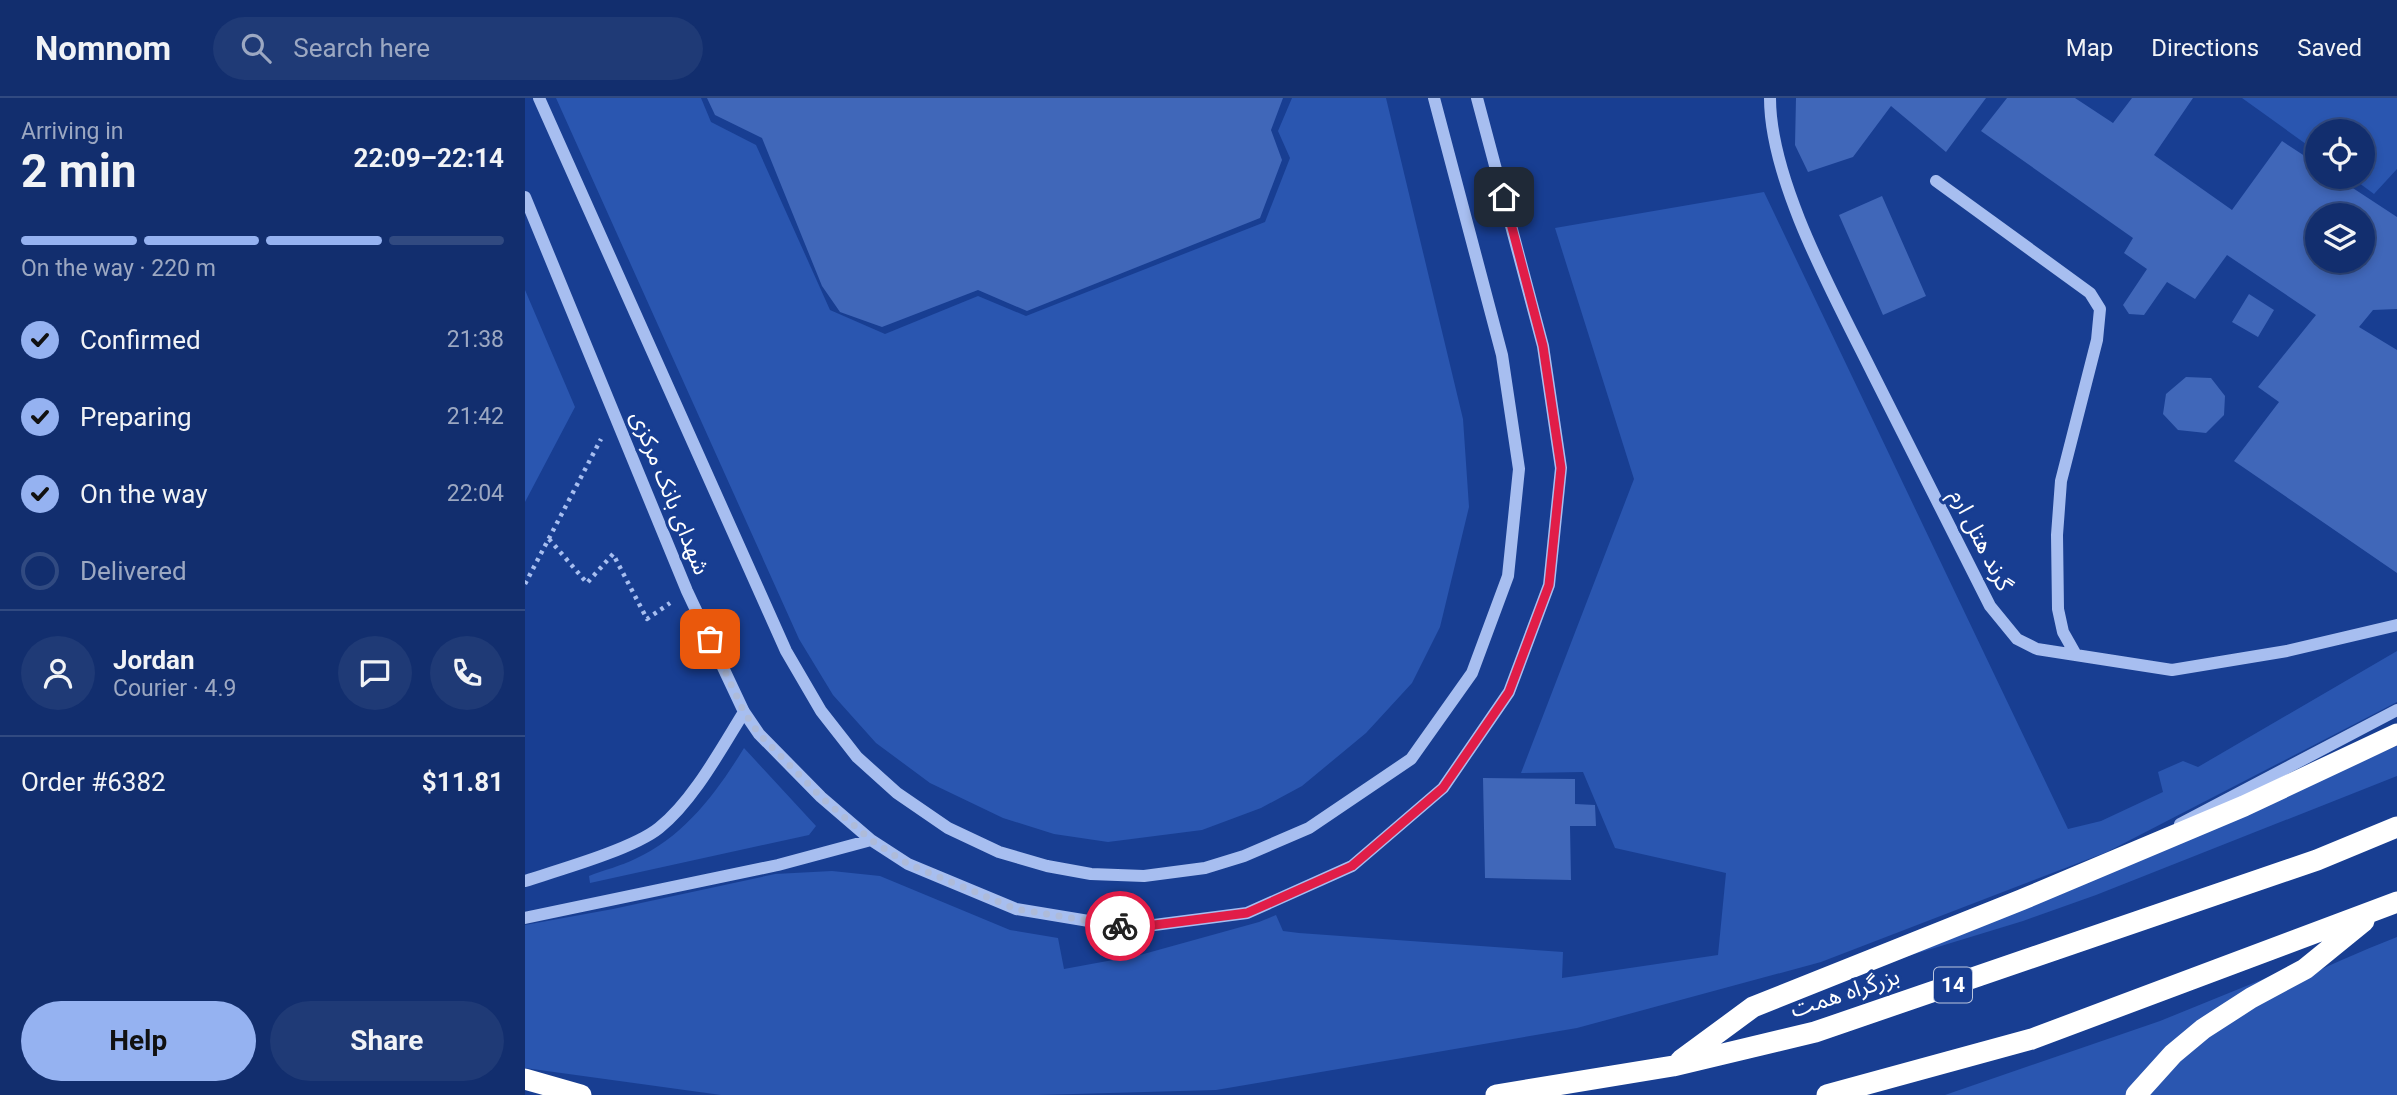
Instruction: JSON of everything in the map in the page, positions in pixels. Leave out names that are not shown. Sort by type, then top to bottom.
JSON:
[{"type":"highway","points":[[1673,1066],[1753,1007],[2021,900],[2244,806],[2397,734]]},
{"type":"highway","name":"بزرگراه همت","points":[[1496,1095],[1673,1066],[1815,1032],[2317,860],[2397,827]]},
{"type":"highway","points":[[1827,1095],[2032,1039],[2388,905]]},
{"type":"highway","points":[[2136,1095],[2173,1054],[2203,1029],[2251,998],[2305,969],[2388,905]]},
{"type":"highway","points":[[525,1079],[581,1095]]},
{"type":"street","name":"شهدای بانک مرکزی","points":[[539,98],[786,651],[821,712],[857,757],[897,793],[948,828],[999,852],[1047,866],[1091,874],[1144,877],[1205,868],[1298,833],[1356,798],[1411,759],[1472,673],[1504,588],[1508,576],[1519,469],[1502,355],[1434,98]]},
{"type":"street","name":"شهدای بانک مرکزی","points":[[525,197],[687,591],[744,712],[782,760],[871,840],[908,864],[1016,909],[1131,928],[1247,913],[1352,866],[1443,788],[1514,681],[1549,585],[1561,468],[1543,346],[1477,98]]},
{"type":"street","name":"گرند هتل ارم","points":[[1770,98],[1774,139],[1785,182],[1834,296],[1990,606],[2017,639],[2037,649],[2172,670],[2287,651],[2397,625]]},
{"type":"street","points":[[1936,181],[2090,293],[2100,309],[2097,341],[2061,481],[2057,535],[2058,610],[2063,632],[2076,655]]},
{"type":"street","points":[[2133,851],[2223,799],[2397,710]]},
{"type":"street","points":[[525,881],[632,842],[657,830],[690,794],[744,712]]},
{"type":"street","points":[[525,918],[778,865],[871,840]]},
{"type":"path","points":[[525,584],[615,413]]},
{"type":"path","points":[[549,539],[587,583],[613,554],[647,619],[687,591]]},
{"type":"shaded area","points":[[556,98],[701,98],[711,122],[756,145],[830,310],[885,334],[978,296],[1026,316],[1265,222],[1290,158],[1278,131],[1292,98],[1386,98],[1463,419],[1469,507],[1440,627],[1412,683],[1366,733],[1302,786],[1261,808],[1202,830],[1108,842],[1054,834],[1003,818],[930,783],[876,743],[833,695],[799,639]]},
{"type":"shaded area","points":[[2242,98],[2397,98],[2397,169],[2374,194],[2367,189],[2375,189],[2375,119],[2305,119],[2305,143]]},
{"type":"shaded area","points":[[1764,192],[2068,829],[2101,821],[2163,792],[2158,772],[2183,761],[2198,767],[2397,651],[2397,702],[2107,852],[1821,962],[1577,1028],[1216,1090],[1039,1095],[721,1095],[525,1068],[525,925],[775,874],[832,871],[880,876],[1010,930],[1058,938],[1064,969],[1140,955],[1276,915],[1283,931],[1563,952],[1562,978],[1718,955],[1726,873],[1615,848],[1583,772],[1521,773],[1634,479],[1555,228]]},
{"type":"shaded area","points":[[525,290],[575,407],[525,502]]},
{"type":"shaded area","points":[[2397,746],[2397,776],[2096,895],[2023,921],[1895,960]]},
{"type":"shaded area","points":[[744,748],[816,826],[809,835],[590,883],[589,876],[653,850],[684,826],[711,797]]},
{"type":"shaded area","points":[[2397,937],[2397,1095],[2148,1095],[2172,1067],[2199,1042],[2230,1020],[2329,965]]},
{"type":"shaded area","points":[[2288,969],[2163,1051],[2125,1095],[1945,1095],[2160,1021]]},
{"type":"building","points":[[707,98],[1283,98],[1271,130],[1282,160],[1260,218],[1027,311],[978,290],[882,327],[840,312],[822,286],[762,138],[715,115]]},
{"type":"building","points":[[1796,98],[1986,98],[1946,152],[1891,106],[1853,157],[1808,172],[1795,145]]},
{"type":"building","points":[[2007,98],[2075,98],[2113,123],[2132,98],[2193,98],[2154,155],[2232,210],[2282,141],[2305,156],[2305,189],[2354,189],[2397,217],[2397,309],[2373,310],[2359,327],[2397,350],[2397,573],[2234,461],[2279,402],[2258,387],[2316,315],[2227,255],[2195,299],[2167,282],[2144,315],[2129,314],[2123,305],[2147,269],[2124,253],[2133,238],[1981,131]]},
{"type":"building","points":[[1882,196],[1926,296],[1883,315],[1839,215]]},
{"type":"building","points":[[2249,294],[2274,310],[2258,337],[2232,322]]},
{"type":"building","points":[[2186,377],[2211,378],[2225,396],[2224,415],[2206,433],[2178,430],[2163,414],[2166,394]]},
{"type":"building","points":[[1483,778],[1575,779],[1575,804],[1595,805],[1596,826],[1570,826],[1571,880],[1485,878]]},
{"type":"way so far","points":[[710,639],[744,712],[759,734],[821,797],[871,840],[908,864],[1016,909],[1120,926]]},
{"type":"route","points":[[1120,926],[1131,928],[1247,913],[1352,866],[1443,788],[1509,692],[1549,585],[1561,468],[1543,346],[1504,197]]}]
